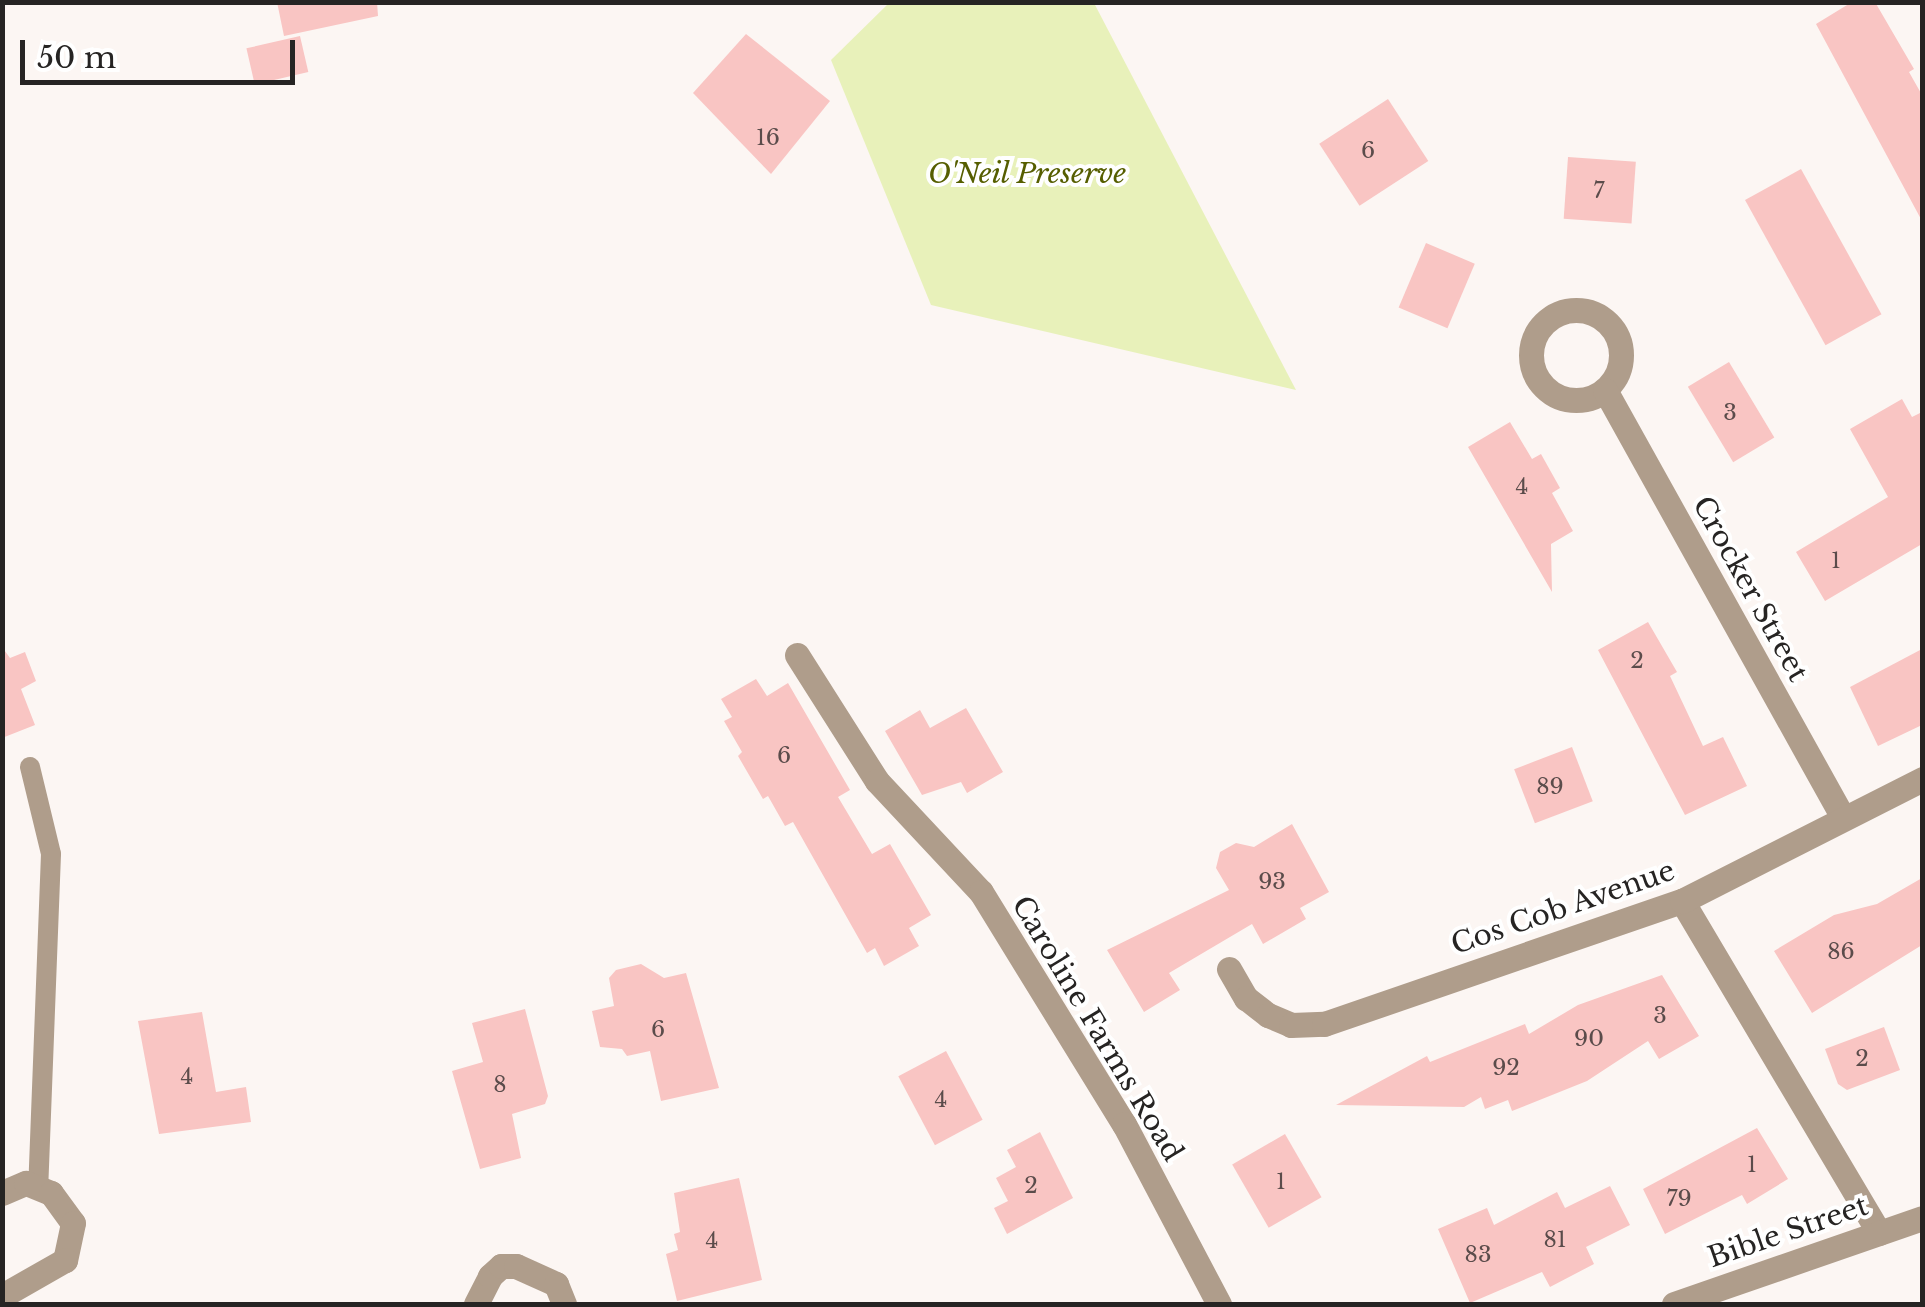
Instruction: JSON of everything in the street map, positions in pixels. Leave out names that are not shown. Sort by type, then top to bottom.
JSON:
[{"type":"street","name":"Crocker Street","points":[[1604,390],[1843,817]]},
{"type":"street","name":"Caroline Farms Road","points":[[797,655],[877,781],[981,892],[1124,1124],[1219,1304]]},
{"type":"street","name":"Cos Cob Avenue","points":[[1229,968],[1246,998],[1268,1015],[1291,1025],[1324,1024],[1682,901],[1922,779]]},
{"type":"street","points":[[1682,901],[1879,1233]]},
{"type":"street","points":[[2,1193],[26,1182],[63,1204],[73,1242],[48,1274],[2,1296]]},
{"type":"street","name":"Bible Street","points":[[1674,1304],[1922,1218]]},
{"type":"street","points":[[476,1304],[490,1276],[501,1266],[543,1274],[564,1304]]},
{"type":"lane","points":[[30,767],[51,854],[38,1187]]},
{"type":"green space","name":"O'Neil Preserve","points":[[889,3],[1094,3],[1296,390],[931,305],[831,60]]},
{"type":"building","points":[[277,2],[377,2],[378,16],[284,36]]},
{"type":"building","points":[[1852,2],[1875,2],[1914,69],[1909,72],[1922,95],[1922,221],[1816,24]]},
{"type":"building","points":[[746,34],[830,101],[771,174],[693,93]]},
{"type":"building","points":[[300,36],[308,72],[255,84],[246,48]]},
{"type":"building","points":[[1388,99],[1428,161],[1360,206],[1319,144]]},
{"type":"building","points":[[1568,157],[1636,162],[1632,224],[1564,219]]},
{"type":"building","points":[[1801,169],[1881,314],[1826,345],[1745,200]]},
{"type":"building","points":[[1426,243],[1475,264],[1447,328],[1399,307]]},
{"type":"building","points":[[1729,362],[1774,437],[1733,462],[1688,387]]},
{"type":"building","points":[[1902,399],[1912,417],[1922,412],[1922,544],[1825,601],[1796,552],[1888,497],[1850,429]]},
{"type":"building","points":[[1510,422],[1532,459],[1541,454],[1560,488],[1552,493],[1573,531],[1551,544],[1552,592],[1468,447]]},
{"type":"building","points":[[1648,622],[1677,672],[1670,676],[1703,746],[1723,737],[1747,786],[1685,815],[1598,650]]},
{"type":"building","points":[[2,647],[10,658],[25,652],[36,681],[21,689],[35,725],[2,738]]},
{"type":"building","points":[[1922,649],[1922,725],[1878,746],[1850,687]]},
{"type":"building","points":[[756,679],[767,696],[788,683],[850,790],[838,797],[872,854],[890,844],[931,915],[909,928],[919,946],[884,966],[875,948],[867,953],[793,822],[785,826],[768,796],[763,799],[738,756],[742,752],[724,721],[732,717],[721,699]]},
{"type":"building","points":[[966,708],[1003,772],[967,793],[961,782],[922,795],[885,731],[920,710],[930,728]]},
{"type":"building","points":[[1572,747],[1593,801],[1535,823],[1514,769]]},
{"type":"building","points":[[1292,824],[1329,892],[1300,908],[1306,919],[1263,944],[1252,924],[1169,973],[1180,990],[1144,1012],[1107,950],[1229,890],[1216,868],[1220,852],[1236,843],[1254,847]]},
{"type":"building","points":[[1922,878],[1922,945],[1812,1013],[1774,951],[1834,915],[1877,904]]},
{"type":"building","points":[[641,964],[664,978],[686,973],[719,1088],[661,1101],[650,1051],[627,1056],[622,1049],[600,1047],[592,1011],[614,1006],[609,978],[616,970]]},
{"type":"building","points":[[1662,975],[1699,1036],[1659,1059],[1648,1041],[1587,1081],[1512,1111],[1508,1100],[1485,1109],[1481,1097],[1464,1107],[1336,1105],[1427,1056],[1430,1062],[1525,1024],[1529,1034],[1578,1005]]},
{"type":"building","points":[[525,1009],[548,1096],[545,1104],[512,1114],[521,1158],[480,1169],[452,1071],[483,1062],[472,1023]]},
{"type":"building","points":[[202,1012],[216,1092],[246,1087],[251,1122],[159,1134],[138,1021]]},
{"type":"building","points":[[1884,1027],[1900,1070],[1847,1090],[1838,1084],[1825,1049]]},
{"type":"building","points":[[946,1051],[983,1120],[935,1145],[898,1076]]},
{"type":"building","points":[[1757,1128],[1788,1179],[1747,1204],[1742,1195],[1665,1234],[1643,1189]]},
{"type":"building","points":[[1040,1132],[1073,1198],[1007,1234],[994,1208],[1008,1201],[996,1178],[1016,1167],[1007,1150]]},
{"type":"building","points":[[1285,1134],[1322,1197],[1269,1228],[1232,1164]]},
{"type":"building","points":[[739,1178],[762,1280],[677,1301],[666,1254],[678,1250],[674,1234],[680,1232],[674,1193]]},
{"type":"building","points":[[1610,1186],[1630,1225],[1586,1247],[1594,1264],[1550,1287],[1542,1272],[1470,1303],[1438,1229],[1487,1208],[1494,1225],[1557,1192],[1565,1208]]}]
